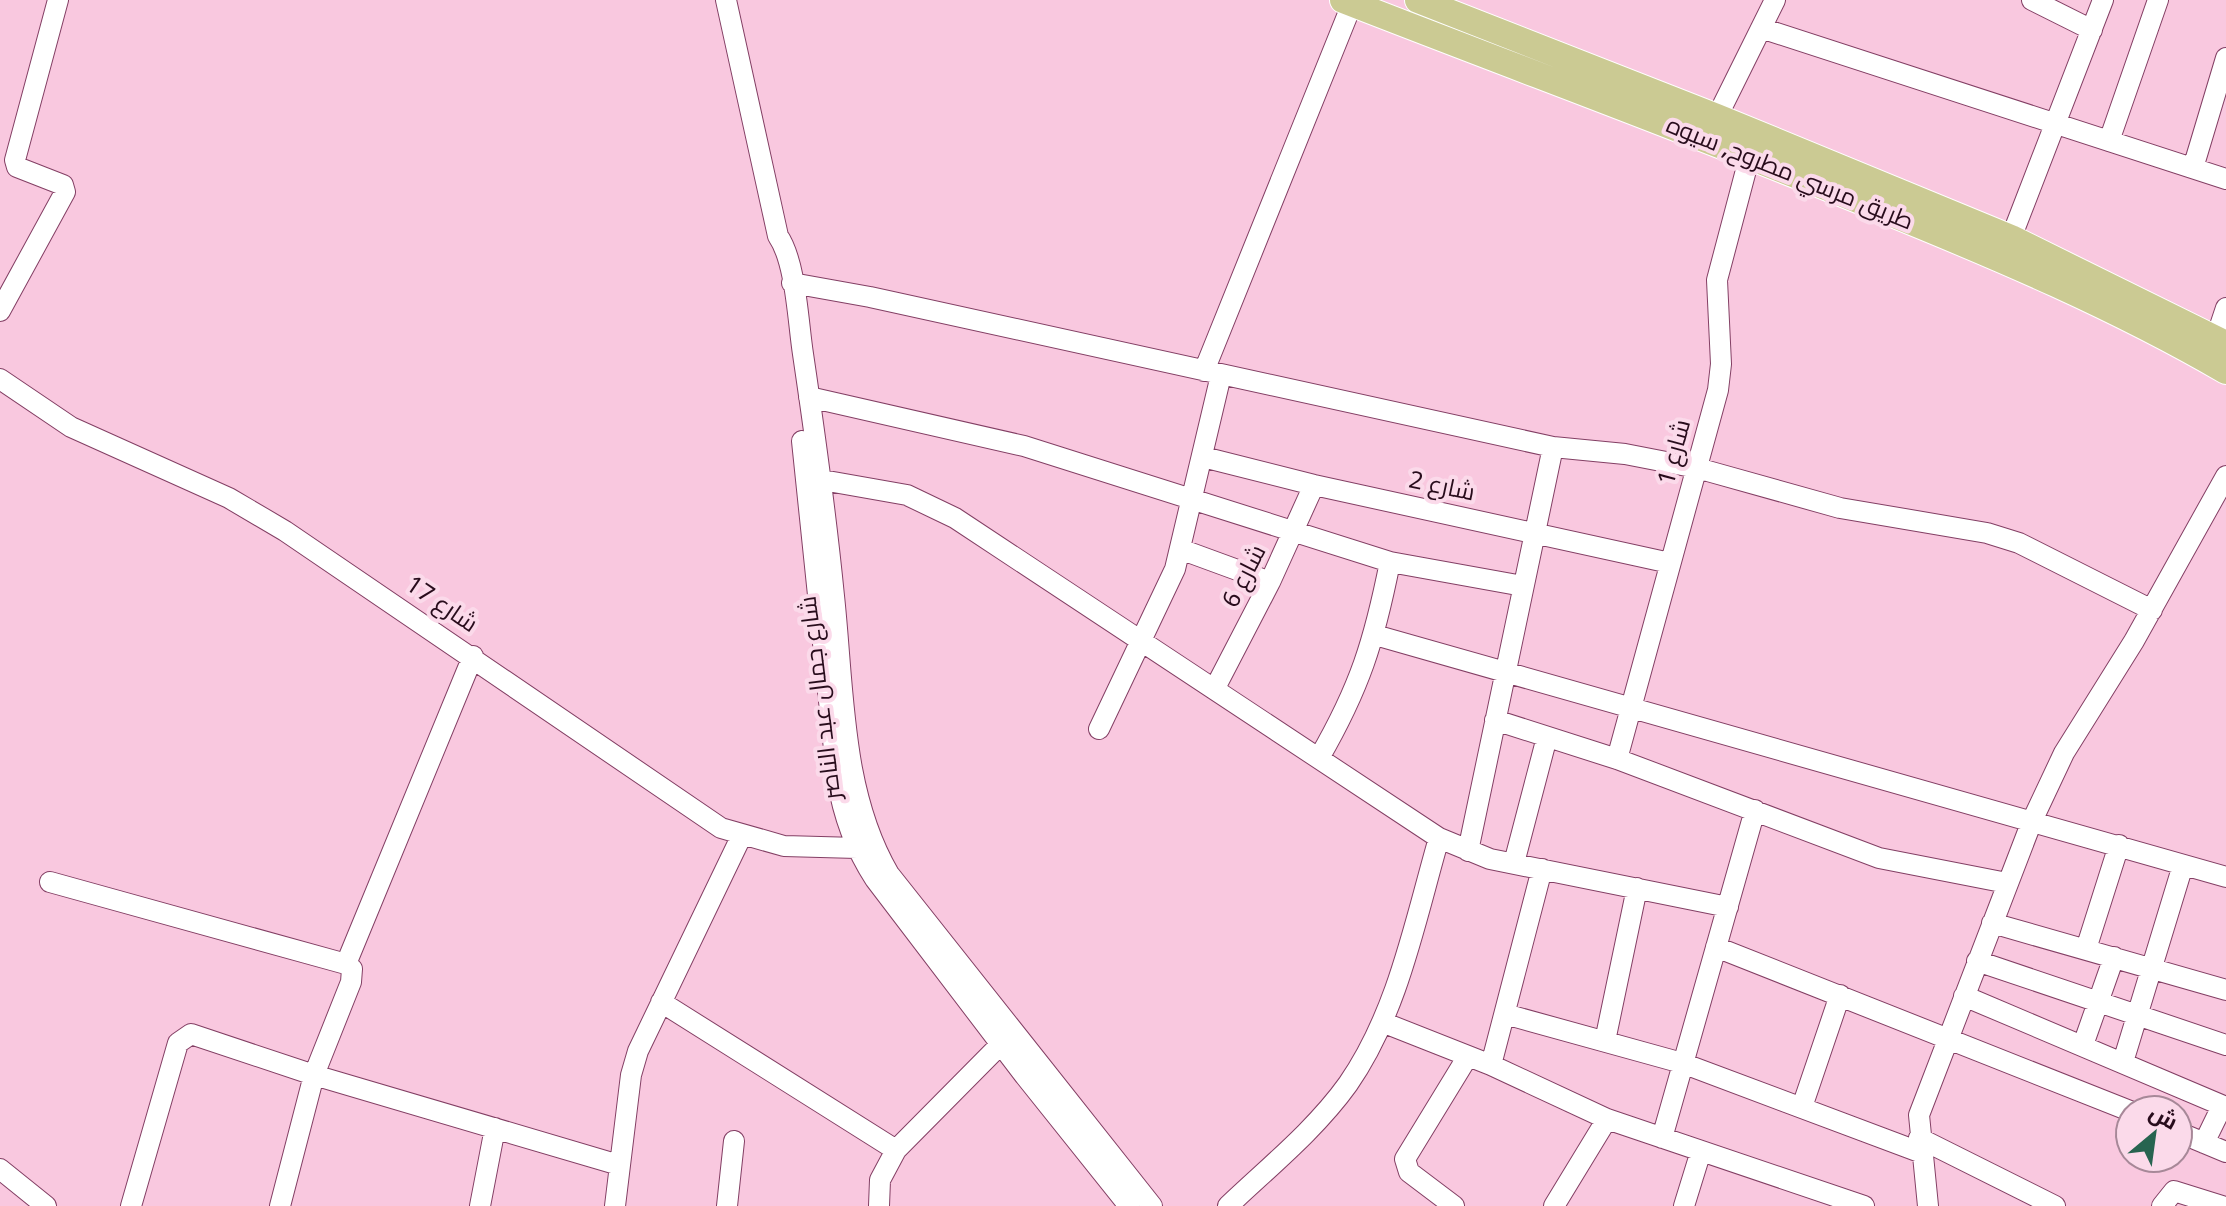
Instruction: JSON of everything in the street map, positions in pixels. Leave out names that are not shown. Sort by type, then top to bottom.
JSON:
[{"type":"main road","name":"طريق مرسي مطروح, سيوه","points":[[1418,0],[1717,117],[2011,238],[2223,355]]},
{"type":"main road","name":"طريق مرسي مطروح, سيوه","points":[[1347,2],[1750,155],[2223,355]]},
{"type":"street","points":[[0,311],[65,192],[63,185],[17,167],[15,160],[58,0]]},
{"type":"street","name":"شارع جمال عبد الناصر","points":[[726,0],[778,236],[785,247],[792,283],[822,480],[854,780],[866,830],[889,874],[1129,1206]]},
{"type":"street","points":[[1717,117],[1775,0]]},
{"type":"street","points":[[2032,0],[2092,30]]},
{"type":"street","points":[[2011,238],[2103,0]]},
{"type":"street","points":[[2109,141],[2158,0]]},
{"type":"street","points":[[1099,729],[1180,549],[1203,457],[1213,373],[1347,2]]},
{"type":"street","points":[[1761,28],[2226,179]]},
{"type":"street","points":[[2193,168],[2226,58]]},
{"type":"street","name":"شارع 1","points":[[1617,759],[1718,390],[1721,364],[1717,280],[1750,155]]},
{"type":"street","name":"شارع جمال عبد الناصر","points":[[778,236],[774,249],[808,481],[837,778],[844,814],[857,848],[875,879],[1001,1044],[1032,1071],[1152,1206]]},
{"type":"street","points":[[792,283],[870,297],[1553,447],[1625,454],[1697,468],[1840,508],[1987,533],[2019,543],[2152,610]]},
{"type":"street","points":[[2223,355],[2226,308]]},
{"type":"street","name":"شارع 17","points":[[0,379],[103,444],[179,475],[257,514],[473,656],[703,818],[741,837],[784,846],[857,848]]},
{"type":"street","points":[[809,397],[980,434],[1194,498],[1390,562],[1523,586]]},
{"type":"street","points":[[1468,851],[1553,447]]},
{"type":"street","name":"شارع 2","points":[[1203,457],[1314,485],[1670,563]]},
{"type":"street","points":[[1928,1206],[1919,1115],[2032,821],[2064,753],[2152,610],[2226,476]]},
{"type":"street","points":[[822,480],[881,488],[932,505],[1142,639],[1439,838],[1468,851],[1514,863],[1728,907]]},
{"type":"street","name":"شارع 6","points":[[1215,688],[1294,533],[1314,485]]},
{"type":"street","points":[[1180,549],[1270,582]]},
{"type":"street","points":[[1319,758],[1357,689],[1375,635],[1390,562]]},
{"type":"street","points":[[1375,635],[2226,877]]},
{"type":"street","points":[[346,964],[473,656]]},
{"type":"street","points":[[1495,720],[1617,759],[1879,858],[2007,883]]},
{"type":"street","points":[[1514,863],[1547,737]]},
{"type":"street","points":[[1662,1138],[1755,810]]},
{"type":"street","points":[[615,1206],[631,1075],[638,1051],[741,837]]},
{"type":"street","points":[[1228,1206],[1325,1113],[1348,1083],[1382,1022],[1439,838]]},
{"type":"street","points":[[2086,949],[2119,845]]},
{"type":"street","points":[[2123,1062],[2183,865]]},
{"type":"street","points":[[1491,1065],[1542,869]]},
{"type":"street","points":[[50,882],[346,964],[353,975],[314,1075],[280,1206]]},
{"type":"street","points":[[1605,1041],[1637,888]]},
{"type":"street","points":[[1992,923],[2226,990]]},
{"type":"street","points":[[1716,947],[2114,1104]]},
{"type":"street","points":[[2083,1045],[2114,957]]},
{"type":"street","points":[[1977,961],[2226,1045]]},
{"type":"street","points":[[1802,1107],[1840,995]]},
{"type":"street","points":[[1964,996],[2224,1106],[2204,1143]]},
{"type":"street","points":[[661,1002],[896,1150]]},
{"type":"street","points":[[1505,1014],[1682,1063],[1802,1107],[1920,1145],[2055,1206]]},
{"type":"street","points":[[1382,1022],[1491,1065],[1607,1119],[1864,1206]]},
{"type":"street","points":[[131,1206],[176,1051],[184,1035],[200,1036],[314,1075],[619,1165]]},
{"type":"street","points":[[879,1206],[880,1180],[896,1150],[1001,1044]]},
{"type":"street","points":[[1454,1206],[1409,1172],[1405,1159],[1468,1056]]},
{"type":"street","points":[[1554,1206],[1607,1119]]},
{"type":"street","points":[[480,1206],[495,1128]]},
{"type":"street","points":[[2194,1139],[2226,1152]]},
{"type":"street","points":[[727,1206],[734,1141]]},
{"type":"street","points":[[1684,1206],[1701,1151]]},
{"type":"street","points":[[0,1169],[46,1206]]},
{"type":"street","points":[[2162,1206],[2174,1191],[2222,1206]]}]
